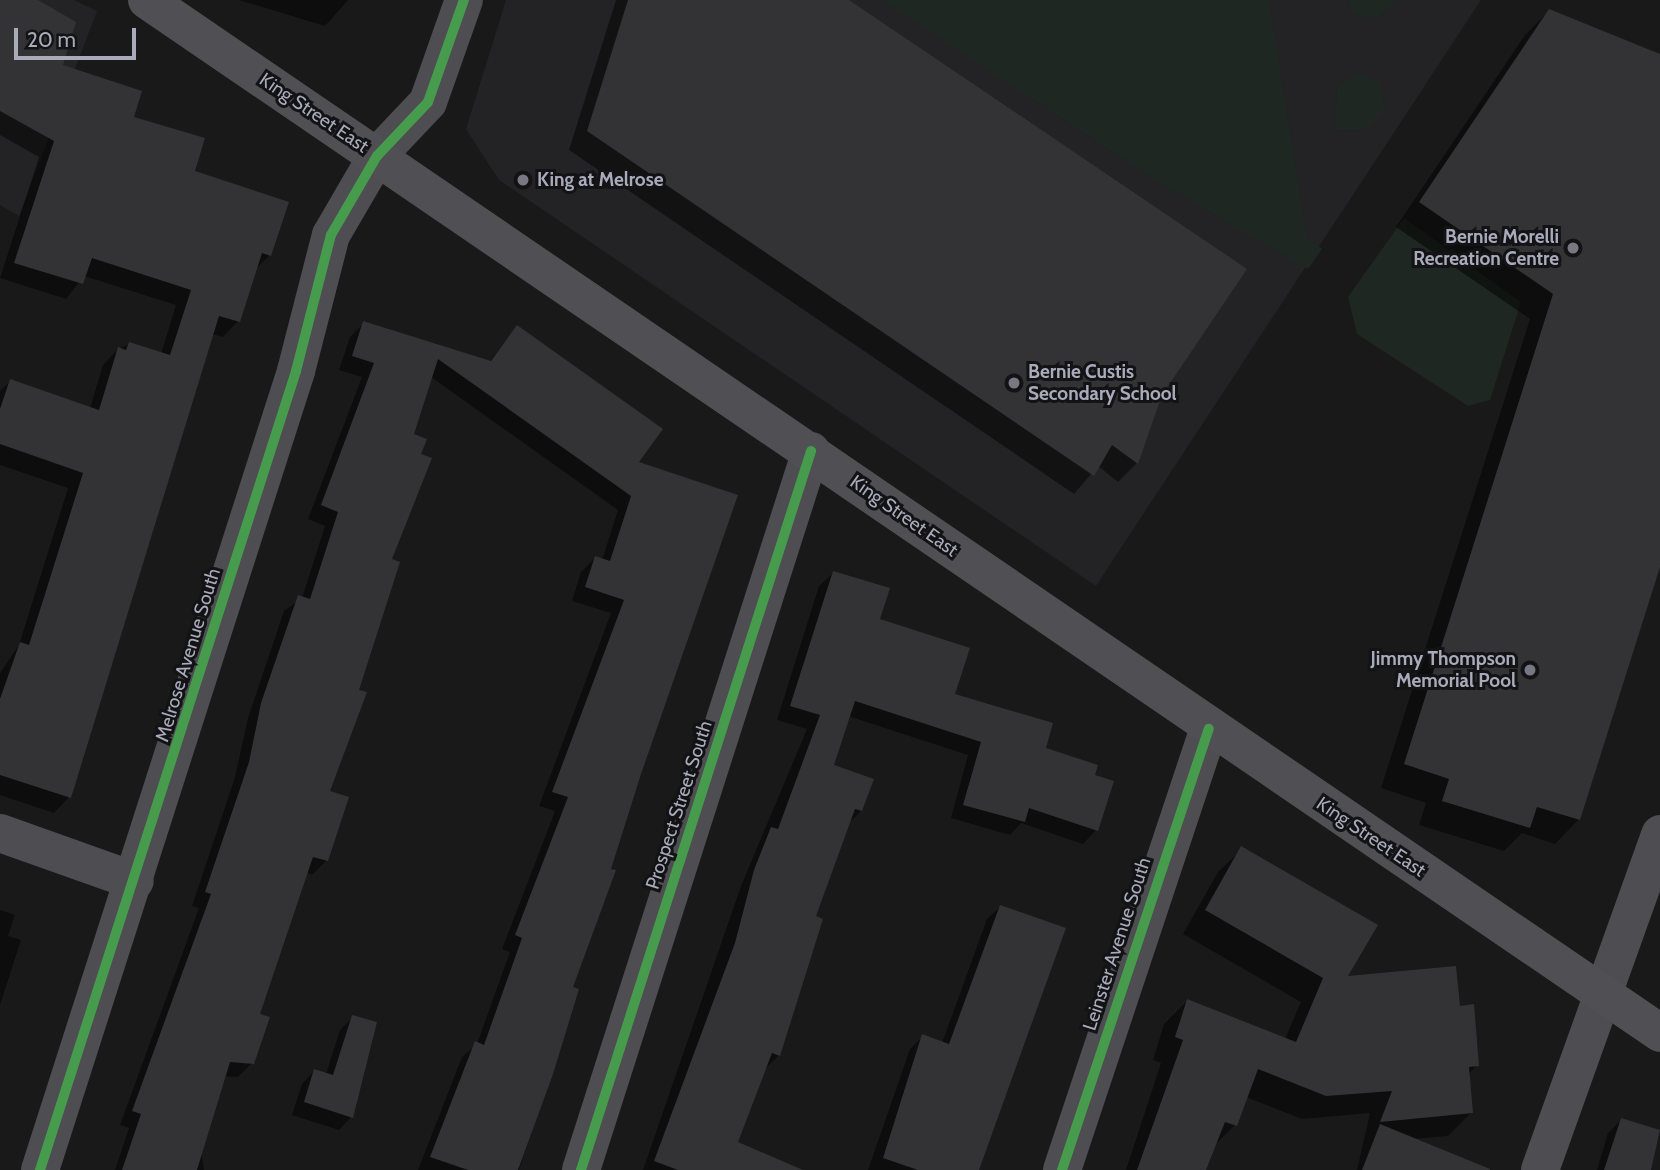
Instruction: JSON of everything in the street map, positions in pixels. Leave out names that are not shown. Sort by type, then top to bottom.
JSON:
[{"type":"main road","name":"King Street East","points":[[147,0],[811,452],[1209,729],[1601,989],[1660,1033]]},
{"type":"street","name":"Melrose Avenue South","points":[[40,1170],[135,881],[296,371],[331,234],[377,156],[428,102],[464,0]]},
{"type":"street","name":"Prospect Street South","points":[[581,1170],[811,452]]},
{"type":"street","name":"Leinster Avenue South","points":[[1062,1170],[1209,729]]},
{"type":"street","points":[[0,833],[135,881]]},
{"type":"street","points":[[1540,1170],[1601,989],[1660,834]]},
{"type":"shaded area","points":[[0,0],[74,0],[97,11],[19,216],[0,205]]},
{"type":"shaded area","name":"Bernie Custis Secondary School","points":[[506,0],[1481,0],[1096,586],[499,180],[466,129]]},
{"type":"shaded area","points":[[881,0],[1269,0],[1305,227],[1308,239],[1322,249],[1308,269],[1165,186]]},
{"type":"shaded area","points":[[1348,0],[1398,0],[1380,16],[1365,18],[1353,13]]},
{"type":"shaded area","points":[[1356,73],[1379,82],[1386,109],[1365,130],[1335,131],[1337,87]]},
{"type":"shaded area","points":[[1404,218],[1521,302],[1490,400],[1468,406],[1357,334],[1348,297]]},
{"type":"building","points":[[0,0],[38,0],[76,22],[63,65],[142,91],[134,117],[205,138],[195,171],[289,202],[271,256],[262,253],[240,322],[219,316],[71,798],[0,775],[0,699],[20,642],[29,645],[83,473],[0,444],[0,409],[10,379],[99,410],[118,347],[126,350],[129,342],[170,355],[191,290],[92,258],[83,284],[14,263],[54,141],[0,111]]},
{"type":"building","points":[[628,0],[849,0],[1247,269],[1162,395],[1138,464],[1112,445],[1094,476],[587,131]]},
{"type":"building","points":[[1549,9],[1660,54],[1660,567],[1580,820],[1537,807],[1530,828],[1442,801],[1449,779],[1404,764],[1553,294],[1419,202]]},
{"type":"building","points":[[363,321],[491,361],[517,325],[663,429],[639,462],[738,495],[641,774],[611,869],[616,870],[573,987],[579,989],[553,1074],[518,1170],[468,1170],[430,1157],[475,1041],[484,1045],[522,938],[515,935],[568,797],[552,792],[624,600],[585,587],[595,556],[610,561],[631,496],[438,359],[414,434],[427,439],[421,454],[432,458],[392,559],[400,562],[359,690],[367,692],[330,791],[349,797],[328,861],[313,857],[260,1014],[270,1017],[254,1064],[230,1062],[197,1170],[122,1170],[141,1114],[132,1111],[211,894],[205,892],[249,762],[261,703],[298,595],[310,599],[338,512],[321,505],[374,363],[352,356]]},
{"type":"building","points":[[833,571],[890,588],[880,619],[970,648],[955,694],[1053,723],[1046,748],[1098,765],[1095,775],[1114,781],[1098,831],[1029,808],[1025,822],[963,805],[981,742],[855,701],[834,765],[874,779],[862,811],[855,809],[816,916],[823,919],[780,1056],[772,1053],[738,1142],[803,1170],[678,1170],[654,1161],[735,943],[754,870],[771,827],[778,829],[820,715],[790,706]]},
{"type":"building","points":[[1241,846],[1378,925],[1348,976],[1456,966],[1460,1006],[1474,1004],[1479,1066],[1469,1067],[1473,1113],[1380,1122],[1392,1091],[1326,1096],[1258,1069],[1237,1126],[1225,1122],[1206,1170],[1137,1170],[1183,1040],[1175,1037],[1187,999],[1296,1042],[1323,978],[1205,910]]},
{"type":"building","points":[[1000,905],[1066,928],[979,1170],[918,1170],[883,1158],[922,1034],[949,1044]]},
{"type":"building","points":[[352,1015],[377,1022],[353,1118],[304,1102],[314,1069],[333,1075]]},
{"type":"building","points":[[1621,1118],[1660,1130],[1651,1170],[1604,1170]]},
{"type":"building","points":[[1380,1124],[1490,1169],[1490,1170],[1362,1170]]},
{"type":"cycle path","points":[[40,1170],[296,371],[331,235],[377,156],[428,102],[464,0]]},
{"type":"cycle path","points":[[581,1170],[811,451]]},
{"type":"cycle path","points":[[1062,1170],[1209,729]]},
{"type":"place","name":"King at Melrose","points":[[523,180]]},
{"type":"place","name":"Bernie Morelli Recreation Centre","points":[[1573,248]]},
{"type":"place","name":"Bernie Custis Secondary School","points":[[1014,383]]},
{"type":"place","name":"Jimmy Thompson Memorial Pool","points":[[1530,670]]}]
